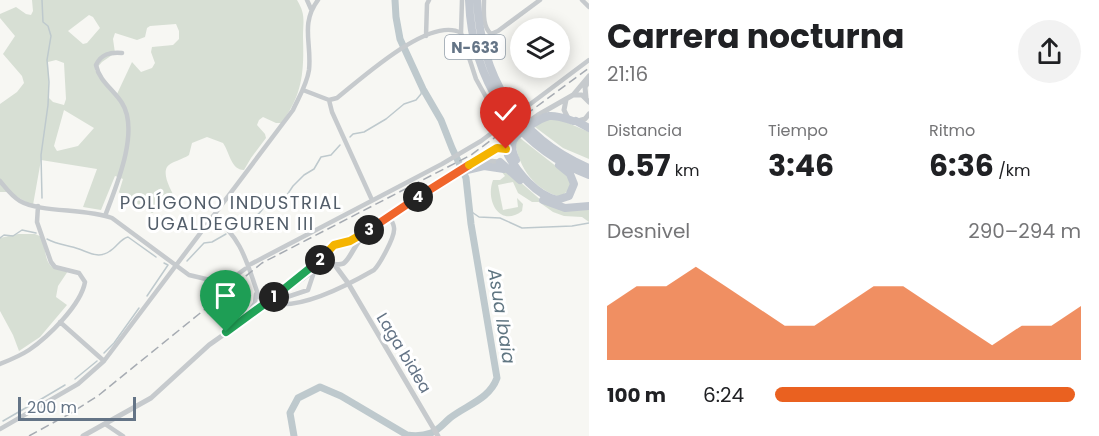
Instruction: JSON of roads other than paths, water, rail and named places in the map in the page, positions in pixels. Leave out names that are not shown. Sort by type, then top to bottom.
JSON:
[{"type":"highway","name":"N-633","points":[[469,0],[476,51],[493,92],[508,109],[532,129],[546,152],[589,175]]},
{"type":"highway","name":"N-633","points":[[477,0],[482,44],[488,64],[508,109],[566,157],[589,168]]},
{"type":"highway","points":[[524,177],[513,154],[512,144],[517,136],[534,123],[548,116],[559,117],[589,128]]},
{"type":"highway","points":[[532,129],[561,150],[589,162]]},
{"type":"highway","points":[[508,153],[524,177],[539,191],[552,199],[566,198],[572,193],[574,184],[572,177],[546,152]]},
{"type":"highway","points":[[499,162],[536,195],[550,204],[572,209],[589,206]]},
{"type":"highway","points":[[463,171],[492,166],[513,173]]},
{"type":"street","points":[[307,0],[311,9]]},
{"type":"street","points":[[0,429],[78,384],[104,361],[293,110],[303,90],[309,70],[307,33],[311,9],[318,0]]},
{"type":"street","points":[[426,36],[429,0]]},
{"type":"street","points":[[462,0],[461,33],[476,79],[502,126]]},
{"type":"street","points":[[484,0],[487,30],[491,34],[540,0]]},
{"type":"street","points":[[582,0],[589,7]]},
{"type":"street","points":[[303,90],[329,100],[336,98],[376,65],[400,49],[426,36],[450,29],[461,33]]},
{"type":"street","points":[[105,216],[121,173],[128,125],[124,106],[98,73],[96,65],[100,58],[111,52],[122,53]]},
{"type":"street","points":[[251,264],[460,154],[502,126],[589,60]]},
{"type":"street","points":[[348,284],[345,271],[348,259],[354,245],[365,233],[496,149],[538,114],[566,100],[589,76]]},
{"type":"street","points":[[588,99],[585,87],[589,81]]},
{"type":"street","points":[[573,95],[580,95],[588,99]]},
{"type":"street","points":[[329,100],[332,112],[372,200]]},
{"type":"street","points":[[566,100],[564,110],[572,120]]},
{"type":"street","points":[[463,171],[484,162],[506,160],[512,139],[532,129],[553,114],[572,120],[585,119],[589,114]]},
{"type":"street","points":[[496,149],[504,148],[508,153]]},
{"type":"street","points":[[496,149],[493,156],[499,162]]},
{"type":"street","points":[[0,181],[22,202],[105,216],[118,222],[192,276],[219,283],[227,282],[245,269]]},
{"type":"street","points":[[0,364],[27,351],[43,339],[60,322],[85,282],[79,273],[55,267],[51,262],[37,222],[38,206]]},
{"type":"street","points":[[213,216],[231,231],[243,250],[259,297],[309,301],[348,284],[378,266],[394,229],[389,216]]},
{"type":"street","points":[[274,299],[317,264],[334,245],[365,233]]},
{"type":"street","points":[[338,244],[347,248],[348,259]]},
{"type":"street","points":[[329,251],[328,256],[333,263]]},
{"type":"street","points":[[83,436],[158,392],[232,328],[315,269],[333,263],[340,265],[348,259]]},
{"type":"street","name":"Laga bidea","points":[[333,263],[348,284],[438,436]]},
{"type":"street","points":[[274,299],[308,290],[315,269]]},
{"type":"street","points":[[244,320],[255,303],[257,291]]},
{"type":"street","points":[[225,297],[228,320],[232,328]]},
{"type":"street","points":[[60,322],[104,361]]},
{"type":"street","points":[[105,424],[123,436]]},
{"type":"waterway","points":[[42,0],[43,22],[48,26],[51,36],[47,60],[48,105],[41,155],[42,198]]},
{"type":"waterway","name":"Asua Ibaia","points":[[294,436],[290,413],[298,398],[320,387],[341,396],[407,435],[419,436],[436,430],[456,413],[483,397],[489,392],[497,378],[471,224],[466,178],[441,120],[423,89],[400,39],[395,0]]},
{"type":"waterway","points":[[350,137],[353,134],[364,132],[386,119],[404,104],[416,100],[421,94],[422,86]]},
{"type":"waterway","points":[[236,227],[248,225],[261,211],[264,206],[261,199],[263,196],[269,195],[283,201],[293,186],[314,169],[321,157],[331,155],[340,145]]},
{"type":"waterway","points":[[469,210],[479,217],[500,218],[522,228],[589,223]]},
{"type":"waterway","points":[[0,238],[4,235],[13,236],[22,230],[36,233]]},
{"type":"waterway","points":[[187,261],[204,243],[212,242],[226,234]]},
{"type":"waterway","points":[[47,239],[91,254],[102,255],[128,237],[156,257]]},
{"type":"waterway","points":[[147,296],[168,265],[164,263]]},
{"type":"waterway","points":[[104,353],[139,308]]},
{"type":"waterway","points":[[75,379],[97,361]]},
{"type":"waterway","points":[[38,401],[65,385]]},
{"type":"waterway","points":[[3,421],[29,406]]},
{"type":"railway","points":[[29,436],[99,395],[262,263],[471,155],[589,68]]},
{"type":"district","name":"POLÍGONO INDUSTRIAL UGALDEGUREN III","points":[[231,212]]}]
